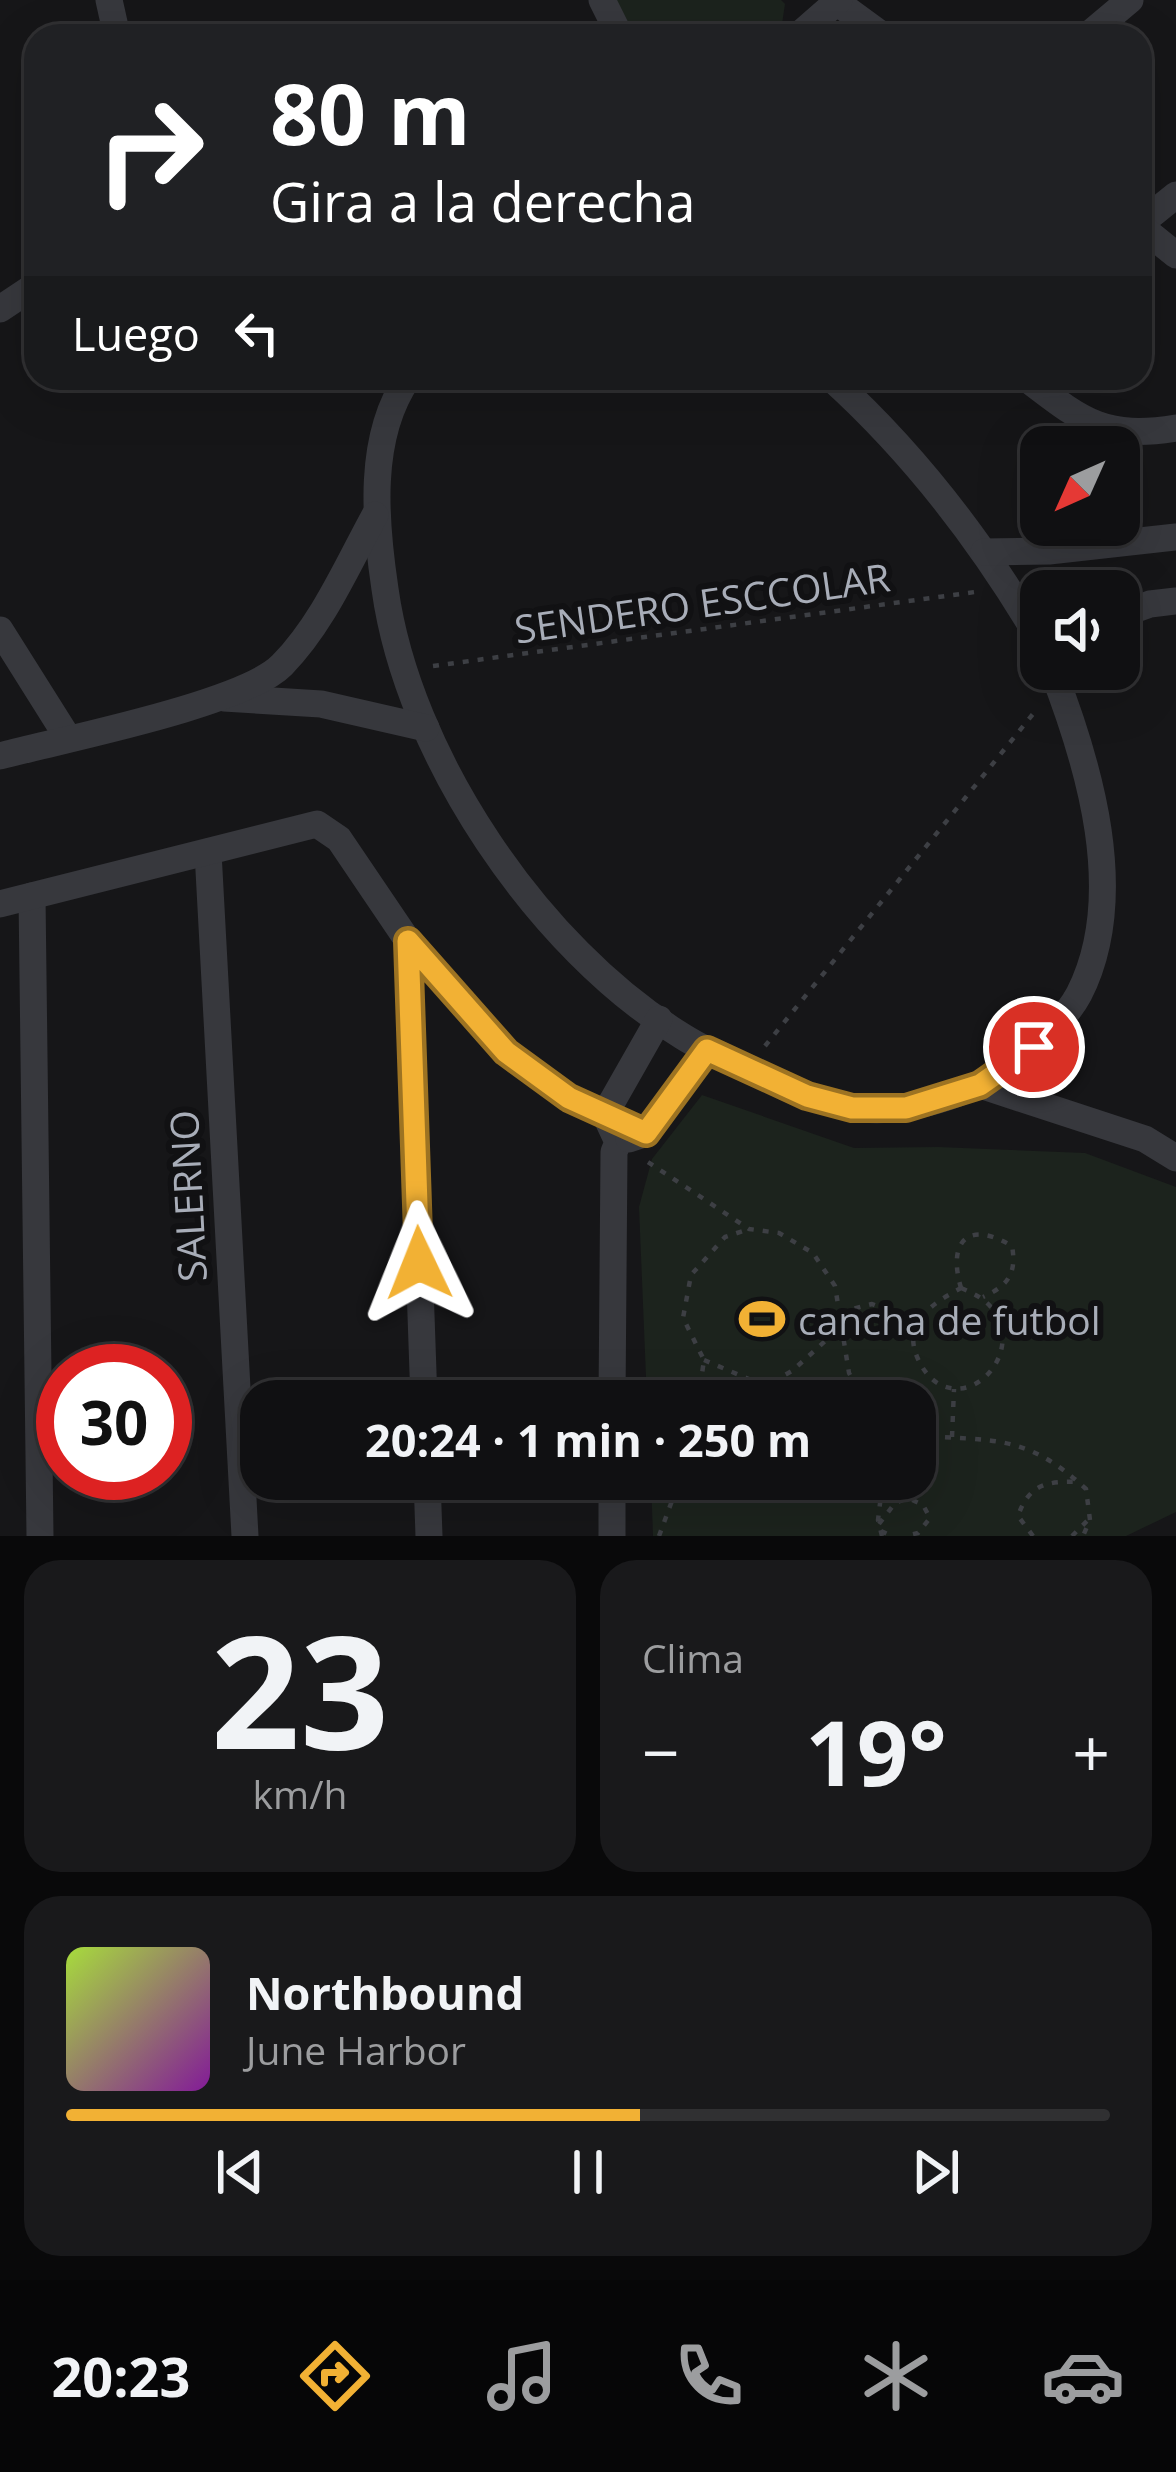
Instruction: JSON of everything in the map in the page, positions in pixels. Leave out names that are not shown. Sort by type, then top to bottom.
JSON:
[{"type":"street","points":[[1101,24],[1130,0]]},
{"type":"street","points":[[811,24],[837,1],[867,24]]},
{"type":"street","points":[[1152,215],[1176,194]]},
{"type":"street","points":[[1152,235],[1176,255]]},
{"type":"street","points":[[400,390],[381,459],[375,515],[392,640],[426,728],[492,851],[575,946],[615,987],[659,1019],[747,1069],[807,1096],[852,1108],[906,1108],[980,1085],[1034,1047],[1078,996],[1099,932],[1101,867],[1089,794],[1058,690]]},
{"type":"street","points":[[844,390],[938,488],[1020,607]]},
{"type":"street","points":[[1042,390],[1080,419],[1114,431],[1176,428]]},
{"type":"street","points":[[0,756],[220,698],[278,669],[315,624],[375,515]]},
{"type":"street","points":[[984,552],[1176,537]]},
{"type":"street","points":[[1140,608],[1176,601]]},
{"type":"street","points":[[0,630],[68,739]]},
{"type":"street","points":[[220,698],[321,704],[426,728]]},
{"type":"street","points":[[0,904],[317,824],[339,839],[408,941],[506,1052],[569,1098],[646,1133]]},
{"type":"street","name":"SALERNO","points":[[208,852],[245,1536]]},
{"type":"street","points":[[32,896],[40,1536]]},
{"type":"street","points":[[408,941],[423,1380]]},
{"type":"street","points":[[605,1114],[659,1019]]},
{"type":"street","points":[[618,1142],[646,1133],[707,1050]]},
{"type":"street","points":[[980,1085],[1145,1139],[1176,1158]]},
{"type":"street","points":[[605,1114],[618,1142],[614,1152],[613,1380]]},
{"type":"street","points":[[428,1500],[429,1536]]},
{"type":"street","points":[[612,1500],[612,1536]]},
{"type":"path","name":"SENDERO ESCCOLAR","points":[[404,670],[1008,587]]},
{"type":"path","points":[[747,1069],[1040,690]]},
{"type":"path","points":[[618,1142],[749,1228],[778,1233],[813,1252],[835,1286],[852,1380]]},
{"type":"path","points":[[701,1380],[704,1360],[683,1318],[692,1275],[725,1237],[749,1228]]},
{"type":"path","points":[[961,1288],[955,1266],[958,1247],[973,1234],[989,1232],[1012,1246],[1016,1267],[1006,1284],[983,1297]]},
{"type":"path","points":[[961,1288],[983,1297],[1000,1318],[1004,1344],[994,1368],[979,1382],[955,1388],[927,1375],[913,1338],[917,1322],[931,1305],[961,1288]]},
{"type":"path","points":[[840,1312],[872,1304],[917,1322]]},
{"type":"path","points":[[704,1360],[765,1386],[792,1371],[843,1325]]},
{"type":"path","points":[[952,1437],[955,1388]]},
{"type":"path","points":[[936,1436],[1024,1445],[1059,1464],[1086,1489],[1089,1518],[1083,1536]]},
{"type":"path","points":[[1033,1536],[1018,1516],[1025,1497],[1047,1481],[1078,1482]]},
{"type":"path","points":[[881,1530],[895,1503],[908,1498],[923,1505],[930,1518],[918,1533],[905,1536]]},
{"type":"path","points":[[658,1536],[672,1500]]},
{"type":"path","points":[[881,1530],[882,1500]]},
{"type":"path","points":[[1072,1536],[1089,1518]]},
{"type":"path","points":[[881,1530],[892,1536]]},
{"type":"shaded area","points":[[615,0],[781,0],[785,4],[782,24],[626,24]]},
{"type":"shaded area","points":[[702,1095],[854,1148],[1085,1153],[1176,1187],[1176,1512],[1126,1536],[653,1536],[652,1500],[936,1500],[936,1380],[646,1380],[639,1207],[652,1159]]},
{"type":"place","name":"cancha de futbol","points":[[762,1319]]},
{"type":"route","points":[[419,1263],[408,941],[506,1052],[569,1098],[646,1133],[707,1050],[807,1096],[852,1108],[906,1108],[980,1085],[1034,1047]]}]
